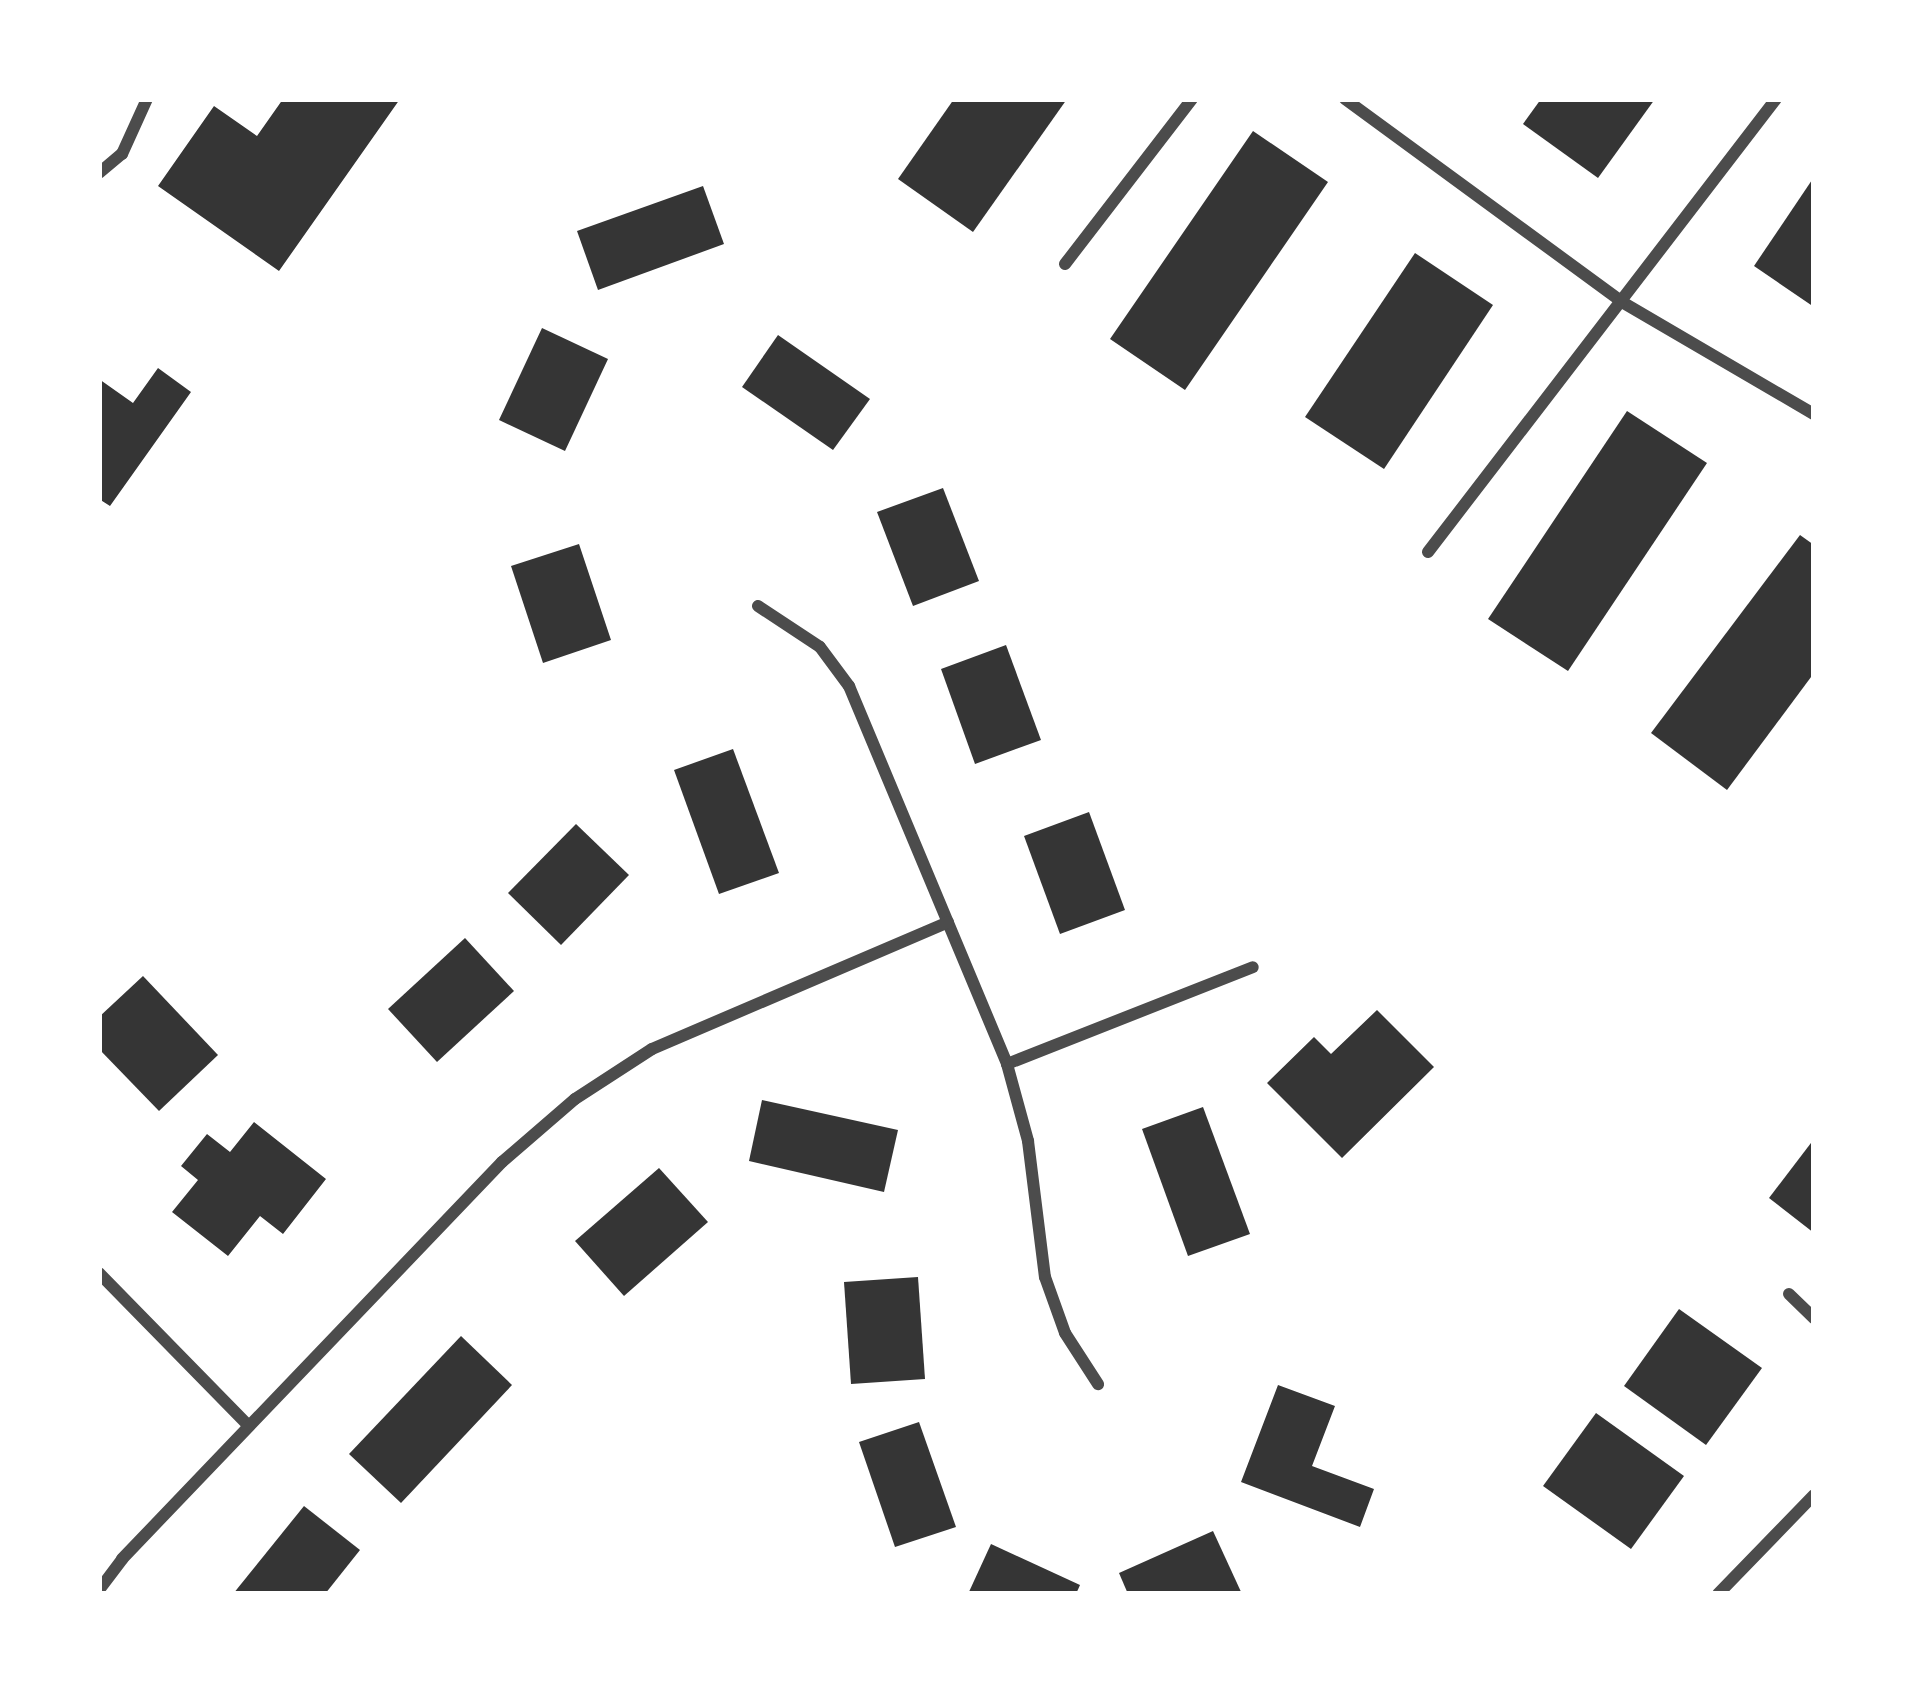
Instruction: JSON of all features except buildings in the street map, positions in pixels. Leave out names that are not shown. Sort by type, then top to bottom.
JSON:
[{"type":"street","points":[[99,172],[122,154],[147,99]]},
{"type":"street","points":[[1065,264],[1192,99]]},
{"type":"street","points":[[1346,99],[1622,302],[1814,414]]},
{"type":"street","points":[[1428,552],[1776,99]]},
{"type":"street","points":[[758,606],[820,647],[849,686],[1007,1064],[1028,1142],[1046,1277],[1065,1333],[1098,1384]]},
{"type":"street","points":[[99,1590],[502,1162],[574,1099],[652,1049],[948,922]]},
{"type":"street","points":[[1007,1064],[1253,967]]},
{"type":"street","points":[[99,1273],[249,1426]]},
{"type":"street","points":[[1789,1294],[1814,1318]]},
{"type":"street","points":[[1722,1593],[1814,1496]]}]
